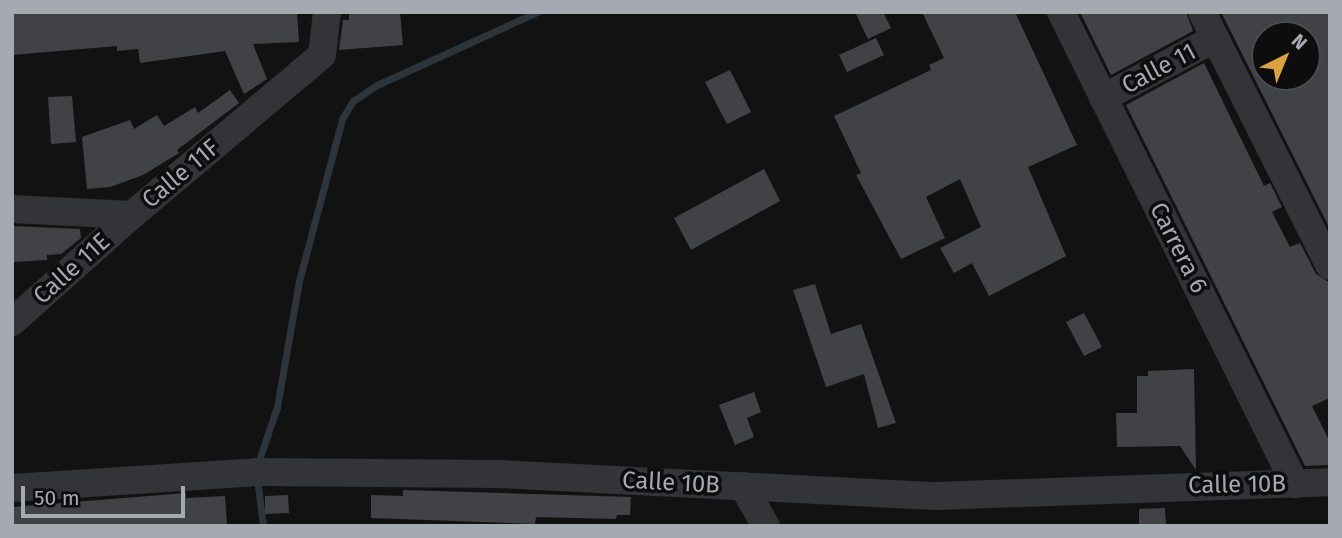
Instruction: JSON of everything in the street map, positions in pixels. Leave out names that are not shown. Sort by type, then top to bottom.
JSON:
[{"type":"street","name":"Calle 11F","points":[[12,209],[131,215],[322,55],[327,12]]},
{"type":"street","name":"Carrera 6","points":[[1061,12],[1295,484]]},
{"type":"street","points":[[1202,12],[1330,266]]},
{"type":"street","name":"Calle 11","points":[[1103,98],[1214,39]]},
{"type":"street","name":"Calle 11E","points":[[12,322],[131,215]]},
{"type":"street","name":"Calle 10B","points":[[12,488],[257,472],[499,474],[934,496],[1330,482]]},
{"type":"street","points":[[743,486],[766,526]]},
{"type":"building","points":[[12,12],[297,12],[299,42],[253,44],[267,79],[244,94],[225,51],[140,63],[138,49],[117,51],[117,46],[12,55]]},
{"type":"building","points":[[349,12],[400,12],[403,45],[339,50],[343,20],[349,20]]},
{"type":"building","points":[[855,12],[883,12],[891,28],[868,39]]},
{"type":"building","points":[[922,12],[1015,12],[1077,145],[1028,167],[1066,256],[989,296],[972,263],[954,273],[940,248],[981,227],[960,179],[926,197],[945,238],[901,259],[856,175],[861,173],[834,116],[931,70],[929,65],[944,58]]},
{"type":"building","points":[[1080,12],[1186,12],[1193,31],[1111,75]]},
{"type":"building","points":[[1221,12],[1330,12],[1330,229],[1261,91],[1321,91],[1321,21],[1251,21],[1251,72]]},
{"type":"building","points":[[876,38],[884,55],[847,72],[839,55]]},
{"type":"building","points":[[1204,63],[1264,186],[1270,183],[1282,207],[1272,212],[1290,247],[1300,243],[1316,274],[1330,283],[1330,398],[1312,406],[1330,442],[1330,465],[1305,466],[1126,105]]},
{"type":"building","points":[[730,70],[751,112],[727,124],[705,82]]},
{"type":"building","points":[[230,90],[239,103],[177,150],[179,153],[143,175],[110,187],[87,189],[82,137],[130,120],[134,129],[157,115],[164,126],[195,107],[198,113]]},
{"type":"building","points":[[72,96],[76,142],[51,144],[48,97]]},
{"type":"building","points":[[764,169],[780,201],[691,250],[674,218]]},
{"type":"building","points":[[12,226],[80,229],[81,238],[61,254],[47,255],[47,260],[12,262]]},
{"type":"building","points":[[815,284],[831,334],[861,324],[896,423],[878,428],[864,374],[826,387],[793,290]]},
{"type":"building","points":[[1084,313],[1102,347],[1084,356],[1066,322]]},
{"type":"building","points":[[1194,369],[1196,470],[1180,446],[1117,447],[1116,413],[1137,413],[1137,376],[1148,376],[1148,371]]},
{"type":"building","points":[[754,392],[761,412],[747,418],[754,437],[735,445],[719,405]]},
{"type":"building","points":[[403,490],[631,497],[630,515],[617,515],[616,519],[536,517],[535,524],[371,518],[371,495],[403,496]]},
{"type":"building","points":[[186,493],[186,498],[225,496],[227,526],[12,526],[12,507]]},
{"type":"building","points":[[288,495],[289,513],[265,514],[265,496]]},
{"type":"building","points":[[1165,508],[1166,526],[1139,526],[1139,509]]},
{"type":"waterway","points":[[257,466],[277,407],[299,281],[342,119],[353,101],[377,85],[537,12]]},
{"type":"waterway","points":[[257,478],[263,526]]}]
